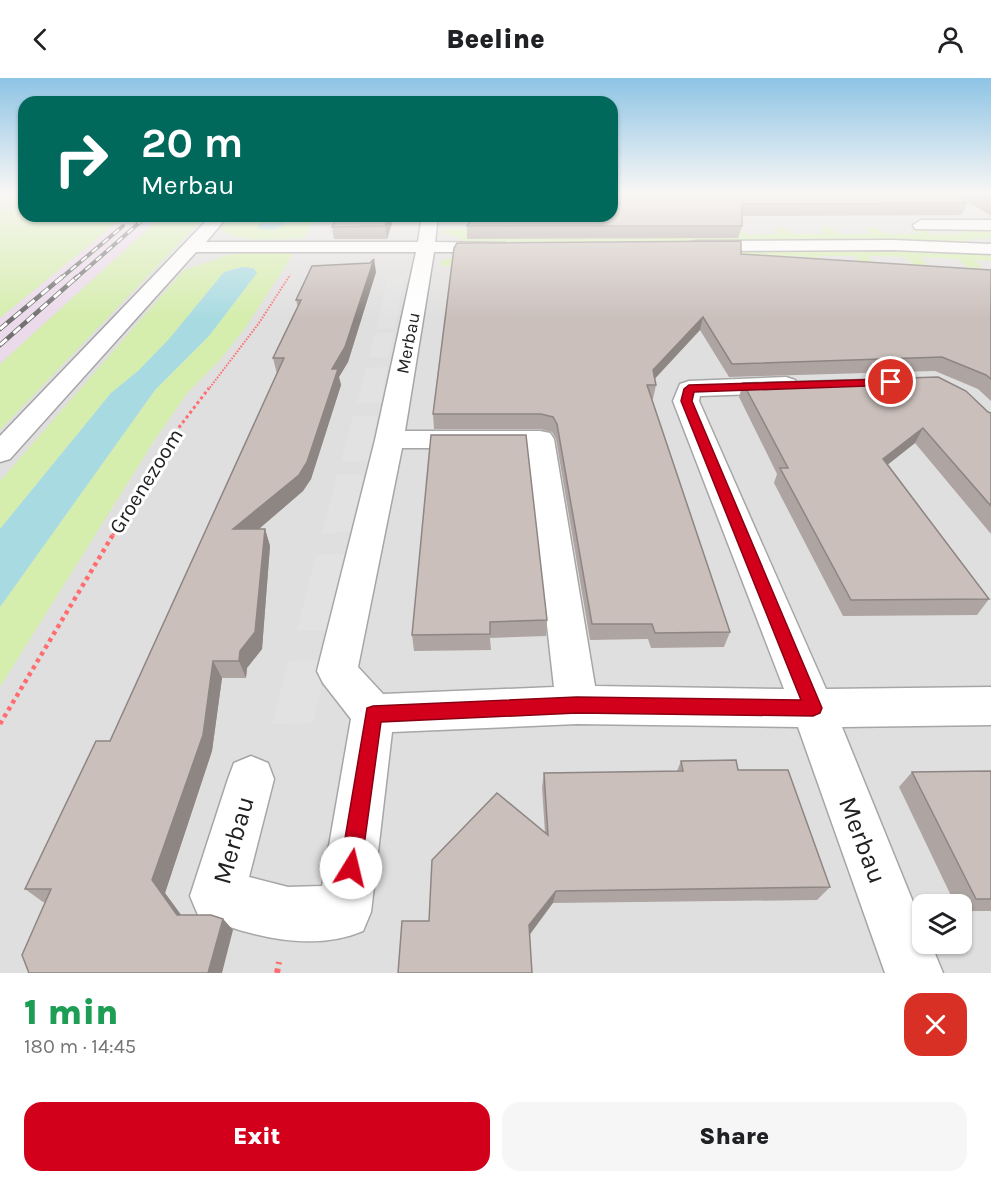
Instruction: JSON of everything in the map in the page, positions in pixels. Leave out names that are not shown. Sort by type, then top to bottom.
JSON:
[{"type":"street","points":[[0,453],[204,235]]},
{"type":"street","points":[[677,246],[892,245],[991,249]]},
{"type":"street","name":"Merbau","points":[[251,779],[217,896],[288,914],[344,912],[373,714],[337,671],[389,440],[428,246]]},
{"type":"street","points":[[193,247],[521,247]]},
{"type":"street","name":"Merbau","points":[[816,384],[689,389],[686,401],[813,708],[914,973]]},
{"type":"street","points":[[389,440],[540,439],[577,705]]},
{"type":"street","points":[[373,714],[577,705],[813,708],[991,706]]},
{"type":"path","name":"Groenezoom","points":[[0,724],[171,438],[259,323],[306,248]]},
{"type":"shaded area","points":[[0,235],[991,235],[991,973],[0,973]]},
{"type":"shaded area","points":[[102,235],[141,235],[0,364],[0,318]]},
{"type":"shaded area","points":[[388,277],[404,277],[395,328],[376,329]]},
{"type":"shaded area","points":[[394,332],[389,357],[369,357],[375,333]]},
{"type":"shaded area","points":[[387,367],[381,403],[357,403],[366,368]]},
{"type":"shaded area","points":[[353,416],[377,416],[369,461],[341,461]]},
{"type":"shaded area","points":[[337,475],[364,475],[353,532],[322,533]]},
{"type":"shaded area","points":[[348,554],[332,630],[297,631],[316,555]]},
{"type":"shaded area","points":[[327,660],[313,723],[272,724],[288,661]]},
{"type":"green space","points":[[0,235],[102,235],[0,318]]},
{"type":"green space","points":[[141,235],[187,235],[0,430],[0,364]]},
{"type":"green space","points":[[232,235],[307,235],[305,238],[261,240]]},
{"type":"green space","points":[[449,235],[747,235],[991,235],[991,238],[969,239],[971,241],[486,242],[460,240],[461,238]]},
{"type":"green space","points":[[873,250],[991,255],[991,261],[975,260],[982,268],[967,267],[958,259],[921,257],[928,266],[913,265],[905,257],[868,256],[876,265],[863,264],[854,256],[818,256],[824,264],[808,264],[802,256],[439,266],[441,261],[446,259],[492,251]]},
{"type":"green space","points":[[258,251],[295,251],[245,328],[219,361],[188,392],[154,441],[0,687],[0,607],[155,390],[209,336],[257,273],[253,268],[242,267],[224,272],[169,339],[138,371],[111,393],[0,529],[0,481],[184,270],[228,255]]},
{"type":"water","points":[[242,267],[253,268],[257,273],[209,336],[155,390],[0,607],[0,529],[111,393],[138,371],[169,339],[224,272]]},
{"type":"building","points":[[741,241],[741,254],[991,270],[991,379],[942,357],[732,364],[703,317],[653,370],[656,385],[647,385],[730,632],[655,633],[652,624],[592,624],[557,424],[553,417],[541,414],[433,414],[454,248],[457,243]]},
{"type":"building","points":[[374,259],[345,347],[332,369],[338,369],[307,462],[299,475],[233,529],[265,529],[255,632],[240,651],[239,661],[213,661],[203,735],[152,880],[177,915],[211,915],[223,919],[208,973],[29,973],[22,955],[51,889],[25,889],[96,741],[110,741],[284,358],[273,358],[301,300],[296,300],[312,266],[370,263]]},
{"type":"building","points":[[938,377],[966,391],[991,413],[991,506],[923,428],[883,459],[989,599],[851,600],[780,468],[788,468],[743,383]]},
{"type":"building","points":[[431,435],[526,435],[547,620],[490,622],[490,634],[412,635]]},
{"type":"building","points":[[736,760],[738,770],[788,770],[830,887],[556,891],[529,925],[532,973],[398,973],[402,921],[429,921],[432,860],[497,793],[548,835],[544,773],[683,771],[681,761]]},
{"type":"building","points":[[991,771],[991,899],[976,899],[912,772]]},
{"type":"railway","points":[[60,279],[113,235]]},
{"type":"railway","points":[[75,279],[126,235]]},
{"type":"railway","points":[[0,329],[62,277]]},
{"type":"railway","points":[[0,345],[77,277]]},
{"type":"route","points":[[351,868],[373,714],[577,705],[813,708],[686,401],[689,389],[891,382]]}]
